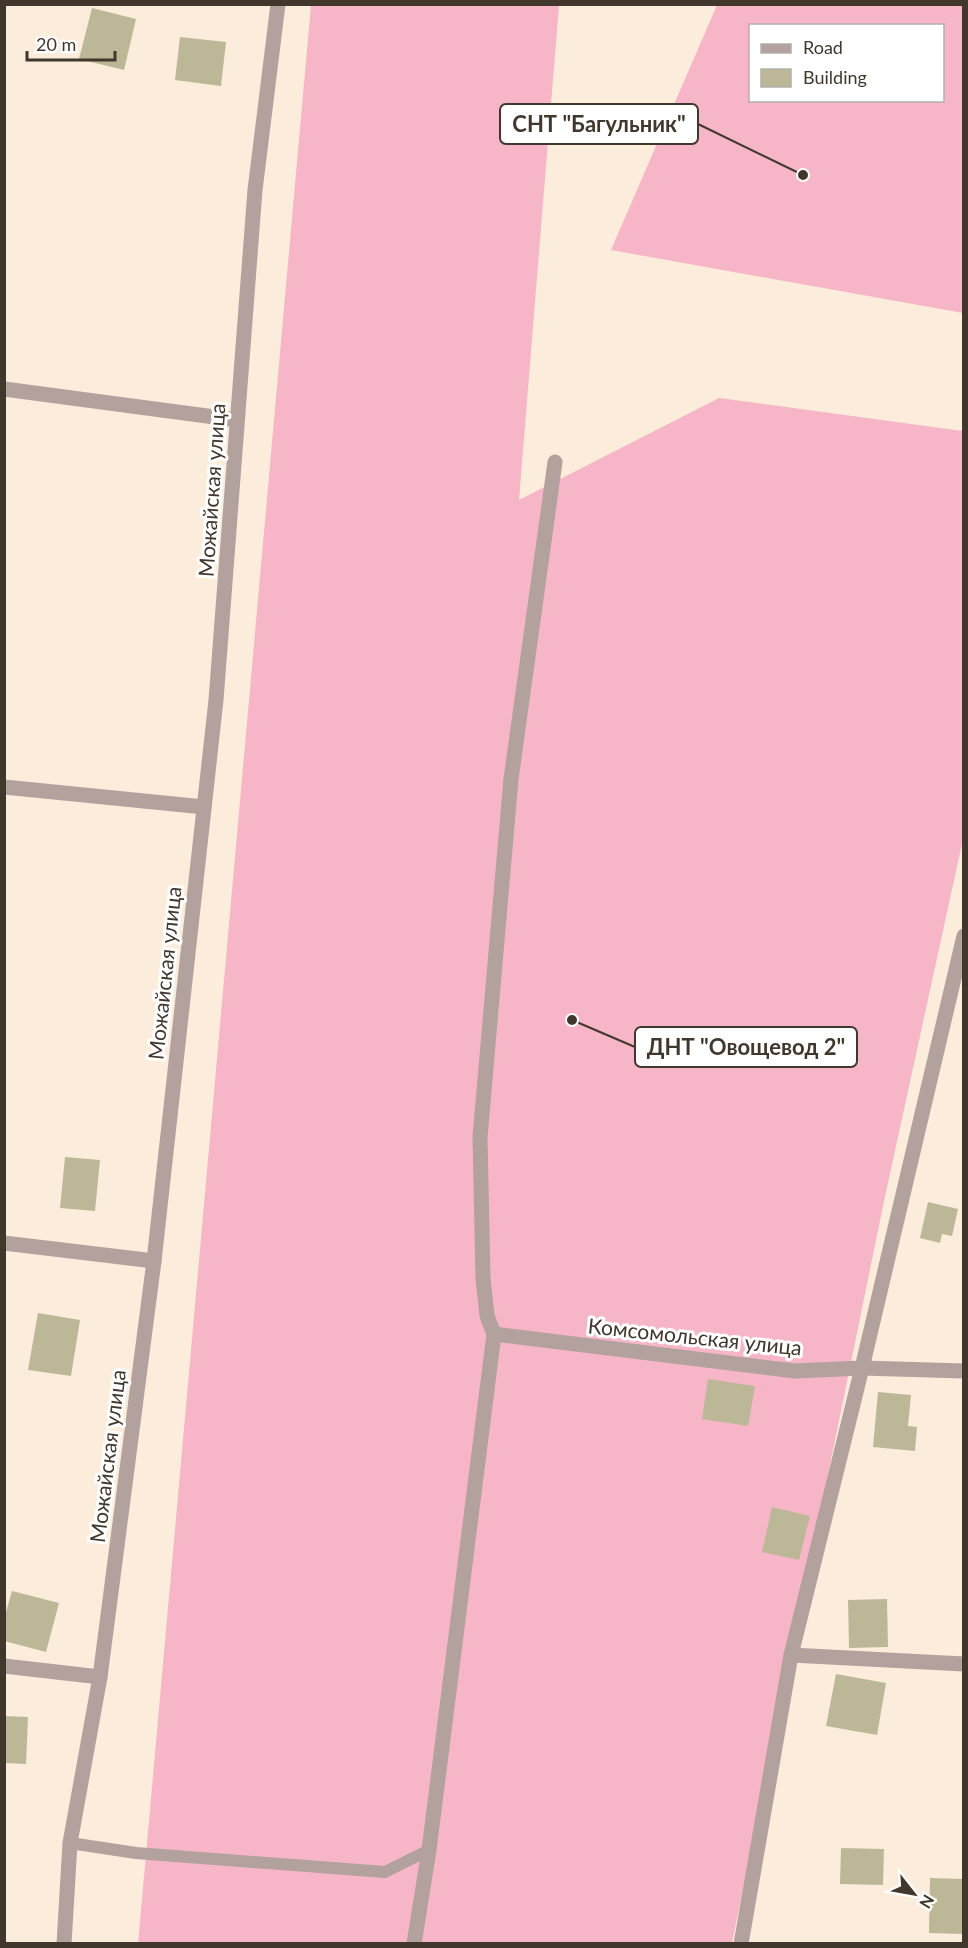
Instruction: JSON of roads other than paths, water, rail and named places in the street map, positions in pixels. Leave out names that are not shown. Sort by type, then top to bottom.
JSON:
[{"type":"street","name":"Можайская улица","points":[[64,1944],[70,1843],[100,1677],[154,1261],[216,700],[255,190],[278,4]]},
{"type":"street","points":[[4,389],[237,420]]},
{"type":"street","points":[[414,1944],[429,1850],[494,1334],[487,1316],[483,1278],[480,1137],[511,779],[555,462]]},
{"type":"street","points":[[4,787],[204,807]]},
{"type":"street","points":[[741,1944],[791,1655],[862,1368],[963,936]]},
{"type":"street","points":[[4,1243],[154,1261]]},
{"type":"street","name":"Комсомольская улица","points":[[494,1334],[795,1371],[862,1368],[963,1371]]},
{"type":"street","points":[[791,1655],[963,1664]]},
{"type":"street","points":[[4,1666],[100,1677]]},
{"type":"lane","points":[[70,1843],[136,1853],[385,1872],[429,1850]]},
{"type":"place","name":"СНТ \"Багульник\"","points":[[803,175]]},
{"type":"place","name":"ДНТ \"Овощевод 2\"","points":[[572,1020]]}]
